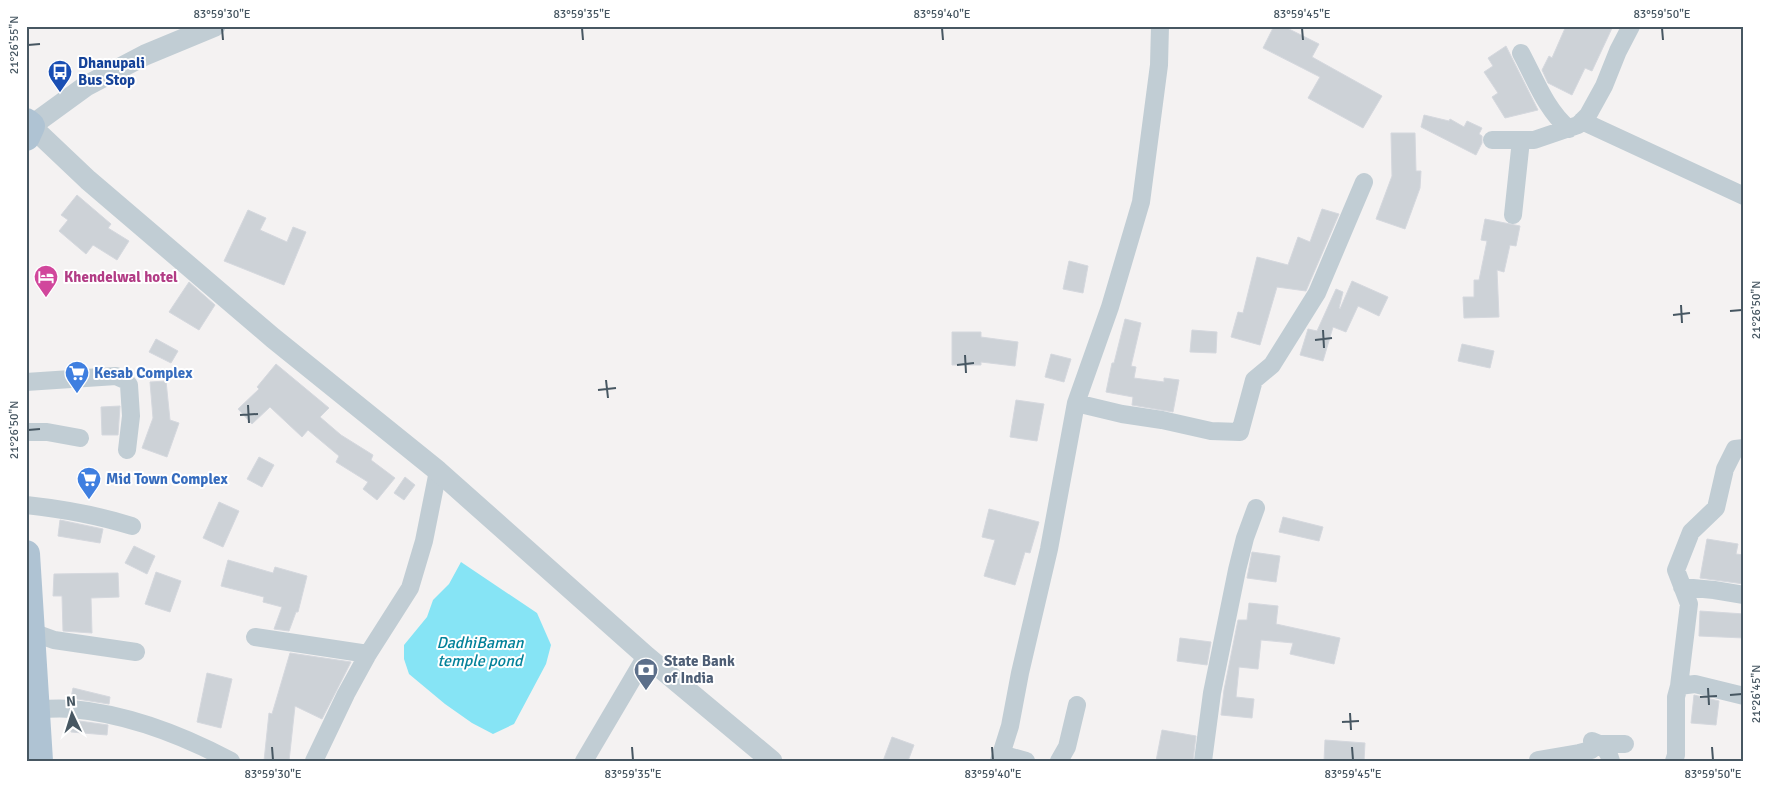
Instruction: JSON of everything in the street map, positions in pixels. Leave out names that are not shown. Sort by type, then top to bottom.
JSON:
[{"type":"main road","points":[[26,554],[40,761]]},
{"type":"street","points":[[215,26],[144,55],[86,86],[28,128],[273,338],[438,470],[646,656],[772,761]]},
{"type":"street","points":[[1026,761],[1000,757],[1010,726],[1020,673],[1049,549],[1076,403],[1110,307],[1141,202],[1159,65],[1160,26]]},
{"type":"street","points":[[1492,140],[1534,140],[1575,125],[1588,115],[1604,86],[1618,51],[1631,26]]},
{"type":"street","points":[[1521,53],[1550,107],[1561,122],[1575,125],[1744,196]]},
{"type":"street","points":[[1513,215],[1521,140]]},
{"type":"street","points":[[1076,403],[1211,431],[1240,432],[1254,380],[1272,365],[1317,293],[1364,182]]},
{"type":"street","points":[[26,382],[116,376],[125,380],[129,385],[131,416],[127,450]]},
{"type":"street","points":[[26,432],[47,432],[80,438]]},
{"type":"street","points":[[1674,761],[1676,756],[1676,697],[1680,686],[1689,604],[1676,570],[1691,532],[1716,508],[1726,469],[1735,449],[1744,448]]},
{"type":"street","points":[[314,761],[346,694],[368,654],[410,588],[424,541],[438,470]]},
{"type":"street","points":[[26,505],[67,509],[132,526]]},
{"type":"street","points":[[1203,761],[1212,693],[1237,570],[1245,538],[1256,508]]},
{"type":"street","points":[[1682,587],[1744,595]]},
{"type":"street","points":[[32,632],[64,642],[136,652]]},
{"type":"street","points":[[255,637],[368,654]]},
{"type":"street","points":[[584,761],[646,656]]},
{"type":"street","points":[[1680,686],[1695,684],[1744,696]]},
{"type":"street","points":[[1059,761],[1067,747],[1077,705]]},
{"type":"street","points":[[37,709],[72,709],[104,714],[134,722],[170,732],[231,761]]},
{"type":"street","points":[[1593,741],[1625,744]]},
{"type":"street","points":[[1538,760],[1591,750],[1593,741]]},
{"type":"street","points":[[1593,741],[1608,751],[1611,761]]},
{"type":"water","name":"DadhiBaman temple pond","points":[[461,562],[537,613],[551,645],[546,664],[514,724],[493,734],[472,723],[445,704],[409,674],[404,659],[404,645],[427,617],[433,600],[449,584]]},
{"type":"building","points":[[1274,26],[1283,26],[1319,44],[1312,57],[1382,96],[1363,128],[1308,98],[1320,77],[1263,48]]},
{"type":"building","points":[[1566,26],[1613,26],[1592,71],[1585,68],[1572,95],[1548,83],[1542,70],[1549,56],[1552,58]]},
{"type":"building","points":[[1506,46],[1538,110],[1505,118],[1492,97],[1498,93],[1484,72],[1493,66],[1488,58]]},
{"type":"building","points":[[1424,115],[1449,121],[1450,119],[1464,127],[1467,121],[1482,128],[1479,134],[1482,136],[1482,143],[1476,155],[1421,127]]},
{"type":"building","points":[[1391,133],[1415,133],[1416,171],[1421,171],[1420,188],[1405,229],[1376,219],[1392,176]]},
{"type":"building","points":[[77,195],[111,224],[108,228],[129,241],[117,260],[93,245],[86,254],[59,231],[68,220],[61,215]]},
{"type":"building","points":[[1322,209],[1339,214],[1306,291],[1277,287],[1260,345],[1231,337],[1238,312],[1243,313],[1257,257],[1288,265],[1298,237],[1310,242]]},
{"type":"building","points":[[248,210],[266,218],[260,230],[287,242],[293,227],[306,232],[284,285],[224,261]]},
{"type":"building","points":[[1485,219],[1520,226],[1516,246],[1510,245],[1504,272],[1497,270],[1499,317],[1464,318],[1463,297],[1474,297],[1474,280],[1479,280],[1487,241],[1481,240]]},
{"type":"building","points":[[1069,261],[1088,266],[1083,293],[1063,289]]},
{"type":"building","points":[[1352,281],[1388,297],[1379,316],[1358,306],[1346,332],[1333,327],[1323,361],[1300,355],[1308,329],[1317,331],[1336,289],[1343,292],[1340,309]]},
{"type":"building","points":[[189,282],[215,305],[199,330],[169,312]]},
{"type":"building","points":[[1125,319],[1141,323],[1131,366],[1136,367],[1134,378],[1164,382],[1164,378],[1179,380],[1173,412],[1132,405],[1133,397],[1106,392]]},
{"type":"building","points":[[1192,330],[1217,332],[1216,353],[1190,352]]},
{"type":"building","points":[[952,332],[981,332],[981,337],[1018,342],[1015,366],[981,362],[981,365],[952,365]]},
{"type":"building","points":[[156,339],[178,351],[171,363],[149,352]]},
{"type":"building","points":[[1462,344],[1494,351],[1490,368],[1458,361]]},
{"type":"building","points":[[1051,354],[1071,359],[1064,382],[1045,377]]},
{"type":"building","points":[[276,364],[329,408],[320,417],[341,435],[373,455],[371,460],[395,478],[377,500],[363,489],[368,482],[336,462],[339,456],[308,430],[302,437],[270,407],[252,424],[238,409],[259,389],[257,387]]},
{"type":"building","points":[[166,381],[170,420],[179,423],[167,457],[142,448],[153,418],[150,382]]},
{"type":"building","points":[[1016,400],[1044,404],[1037,441],[1010,437]]},
{"type":"building","points":[[120,406],[118,435],[102,435],[101,407]]},
{"type":"building","points":[[259,457],[274,465],[262,487],[247,479]]},
{"type":"building","points":[[405,477],[415,485],[404,500],[394,493]]},
{"type":"building","points":[[219,502],[239,511],[223,547],[203,538]]},
{"type":"building","points":[[989,509],[1039,522],[1030,553],[1025,552],[1015,585],[984,576],[995,540],[982,537]]},
{"type":"building","points":[[1283,517],[1323,527],[1319,541],[1279,532]]},
{"type":"building","points":[[60,520],[103,529],[100,543],[58,536]]},
{"type":"building","points":[[1707,539],[1738,544],[1736,554],[1744,555],[1744,584],[1700,578]]},
{"type":"building","points":[[134,546],[155,556],[147,574],[125,563]]},
{"type":"building","points":[[1252,552],[1280,556],[1276,582],[1247,578]]},
{"type":"building","points":[[228,560],[273,573],[275,567],[307,576],[298,612],[296,612],[289,631],[274,629],[282,607],[263,602],[264,597],[221,586]]},
{"type":"building","points":[[156,572],[181,581],[170,612],[145,604]]},
{"type":"building","points":[[118,573],[119,597],[91,598],[92,633],[63,631],[62,596],[53,596],[54,574]]},
{"type":"building","points":[[1249,603],[1278,606],[1276,624],[1340,638],[1334,664],[1290,654],[1293,643],[1261,640],[1258,669],[1239,667],[1236,697],[1254,699],[1252,718],[1221,715],[1238,620],[1247,620]]},
{"type":"building","points":[[1700,611],[1744,614],[1744,638],[1699,636]]},
{"type":"building","points":[[1180,638],[1211,642],[1207,665],[1177,661]]},
{"type":"building","points":[[290,653],[351,662],[322,719],[295,706],[289,761],[264,761],[269,713],[272,714]]},
{"type":"building","points":[[207,673],[232,679],[221,728],[197,722]]},
{"type":"building","points":[[73,688],[110,697],[109,704],[71,698]]},
{"type":"building","points":[[1694,695],[1719,701],[1716,725],[1691,723]]},
{"type":"building","points":[[72,720],[108,725],[107,735],[71,732]]},
{"type":"building","points":[[1162,730],[1196,736],[1193,761],[1156,761]]},
{"type":"building","points":[[892,737],[914,745],[908,761],[883,761]]},
{"type":"building","points":[[1325,740],[1365,743],[1364,761],[1324,761]]},
{"type":"place","name":"Dhanupali Bus Stop","points":[[60,93]]},
{"type":"place","name":"Khendelwal hotel","points":[[46,298]]},
{"type":"place","name":"Kesab Complex","points":[[77,394]]},
{"type":"place","name":"Mid Town Complex","points":[[89,500]]},
{"type":"place","name":"State Bank of India","points":[[646,691]]}]
